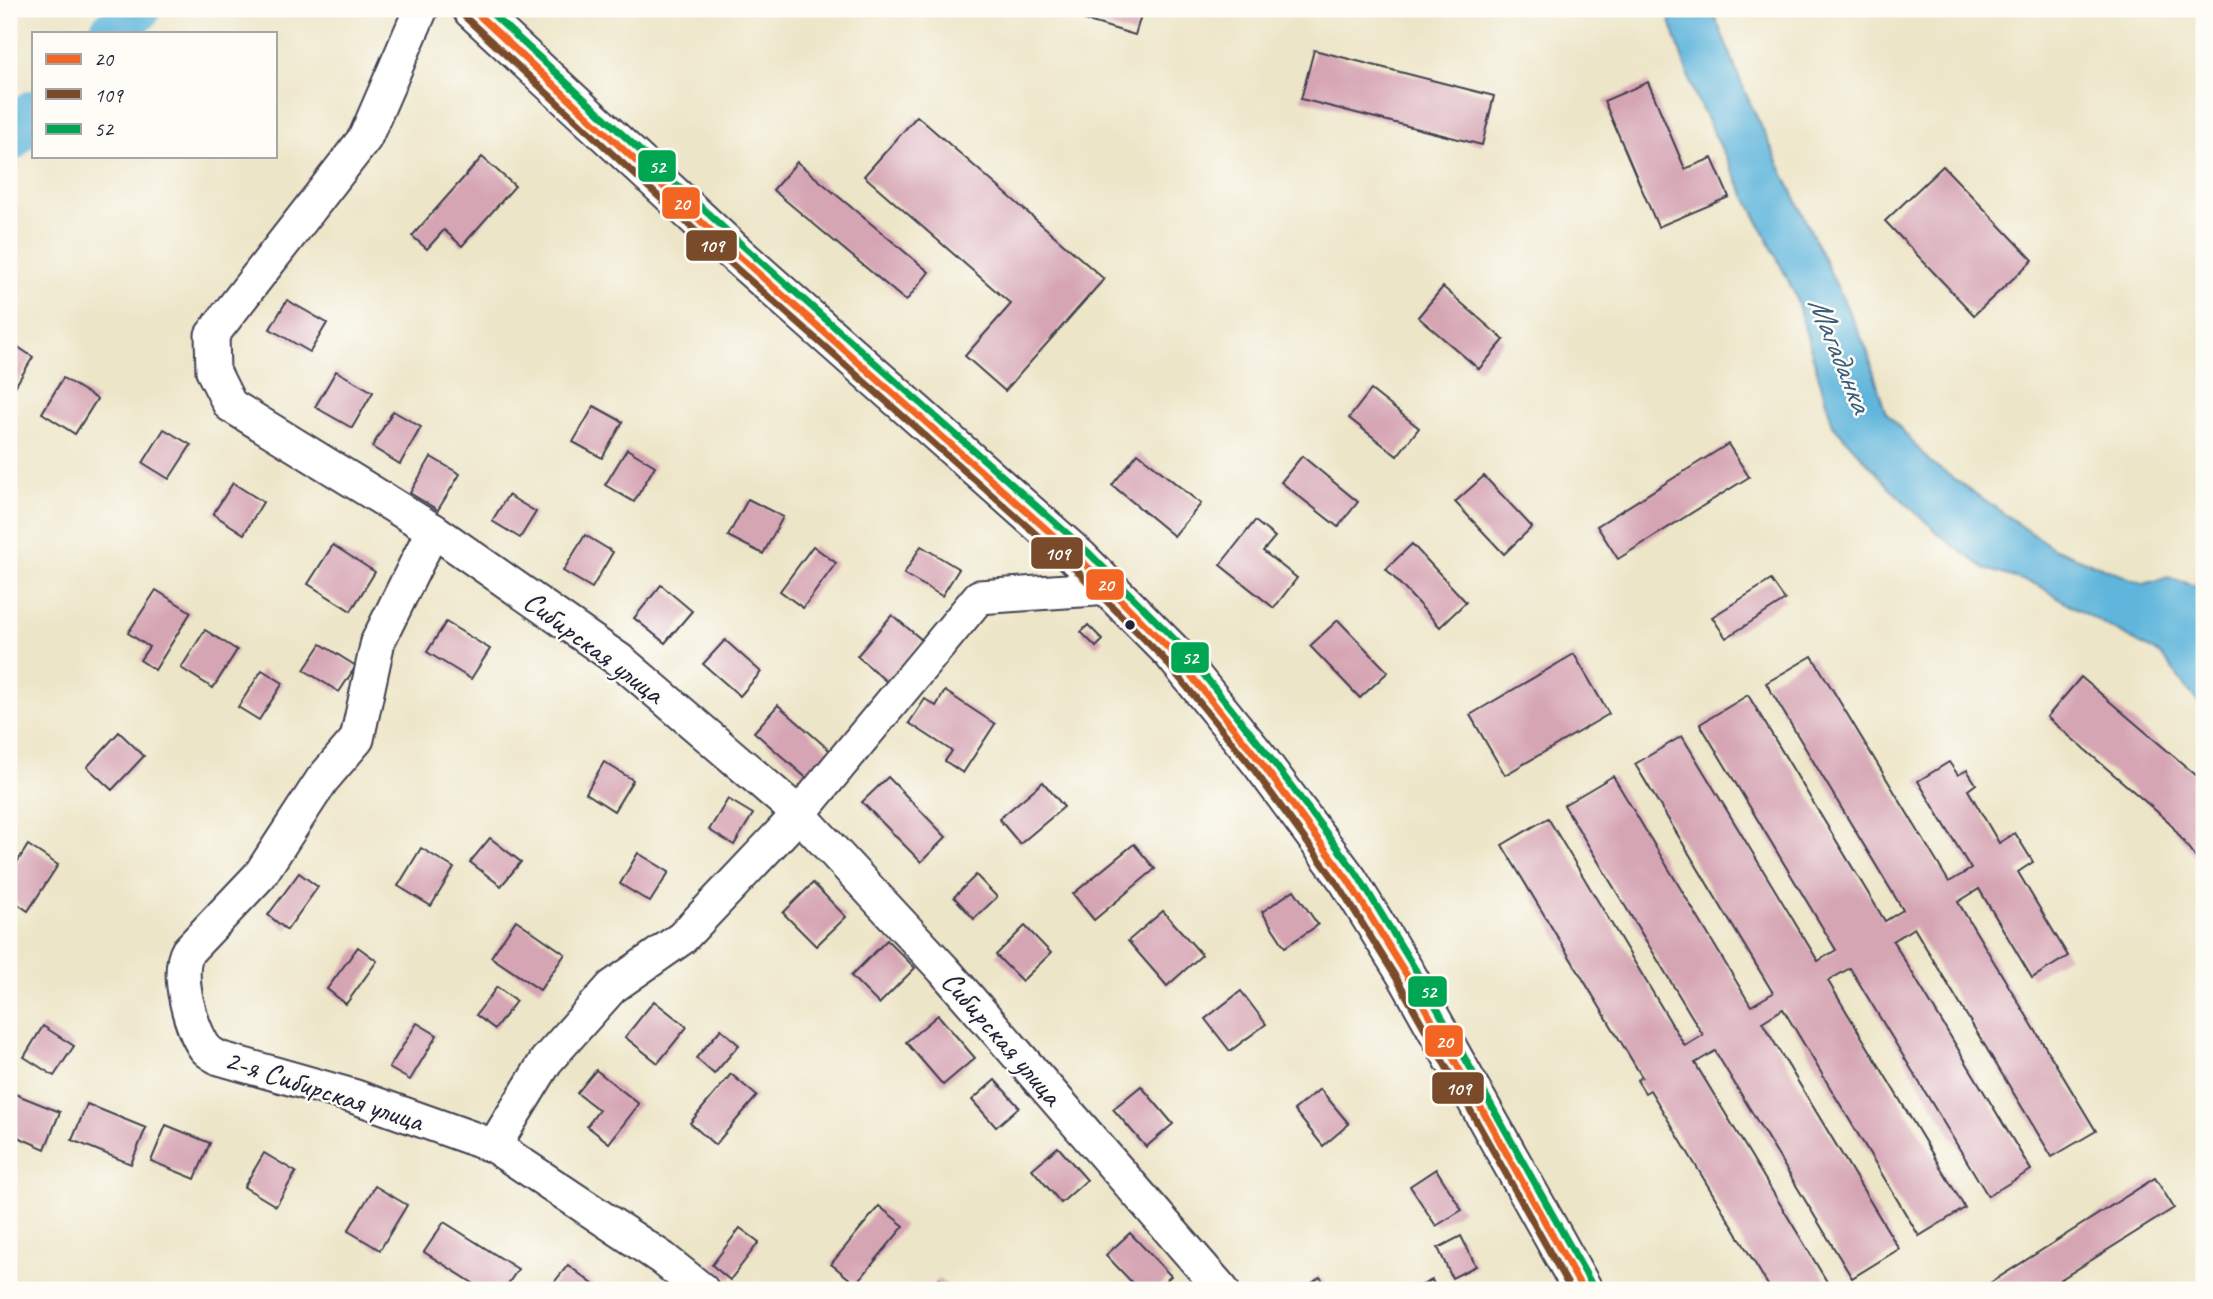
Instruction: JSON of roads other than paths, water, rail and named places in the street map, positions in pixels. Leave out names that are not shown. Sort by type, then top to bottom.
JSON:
[{"type":"main road","points":[[472,9],[734,252],[1111,588],[1172,652],[1289,798],[1348,880],[1422,1003],[1583,1290]]},
{"type":"street","name":"Сибирская улица","points":[[421,9],[365,138],[212,335],[212,371],[230,405],[433,530],[622,662],[799,814],[943,969],[1222,1290]]},
{"type":"street","name":"2-я Сибирская улица","points":[[433,530],[378,641],[358,738],[322,780],[260,875],[188,951],[184,964],[186,1000],[207,1052],[219,1058],[353,1096],[494,1146],[662,1258],[702,1290]]},
{"type":"street","points":[[494,1146],[546,1061],[612,987],[682,938],[799,814],[979,597],[1111,588]]},
{"type":"water","name":"Магаданка","points":[[1666,9],[1712,9],[1745,92],[1867,350],[1885,411],[1930,462],[2053,548],[2144,584],[2169,577],[2204,589],[2204,710],[2161,655],[2038,585],[1986,569],[1948,542],[1897,495],[1833,425],[1794,292],[1695,96]]},
{"type":"waterway","points":[[113,32],[138,9]]},
{"type":"waterway","points":[[9,139],[32,114]]}]
